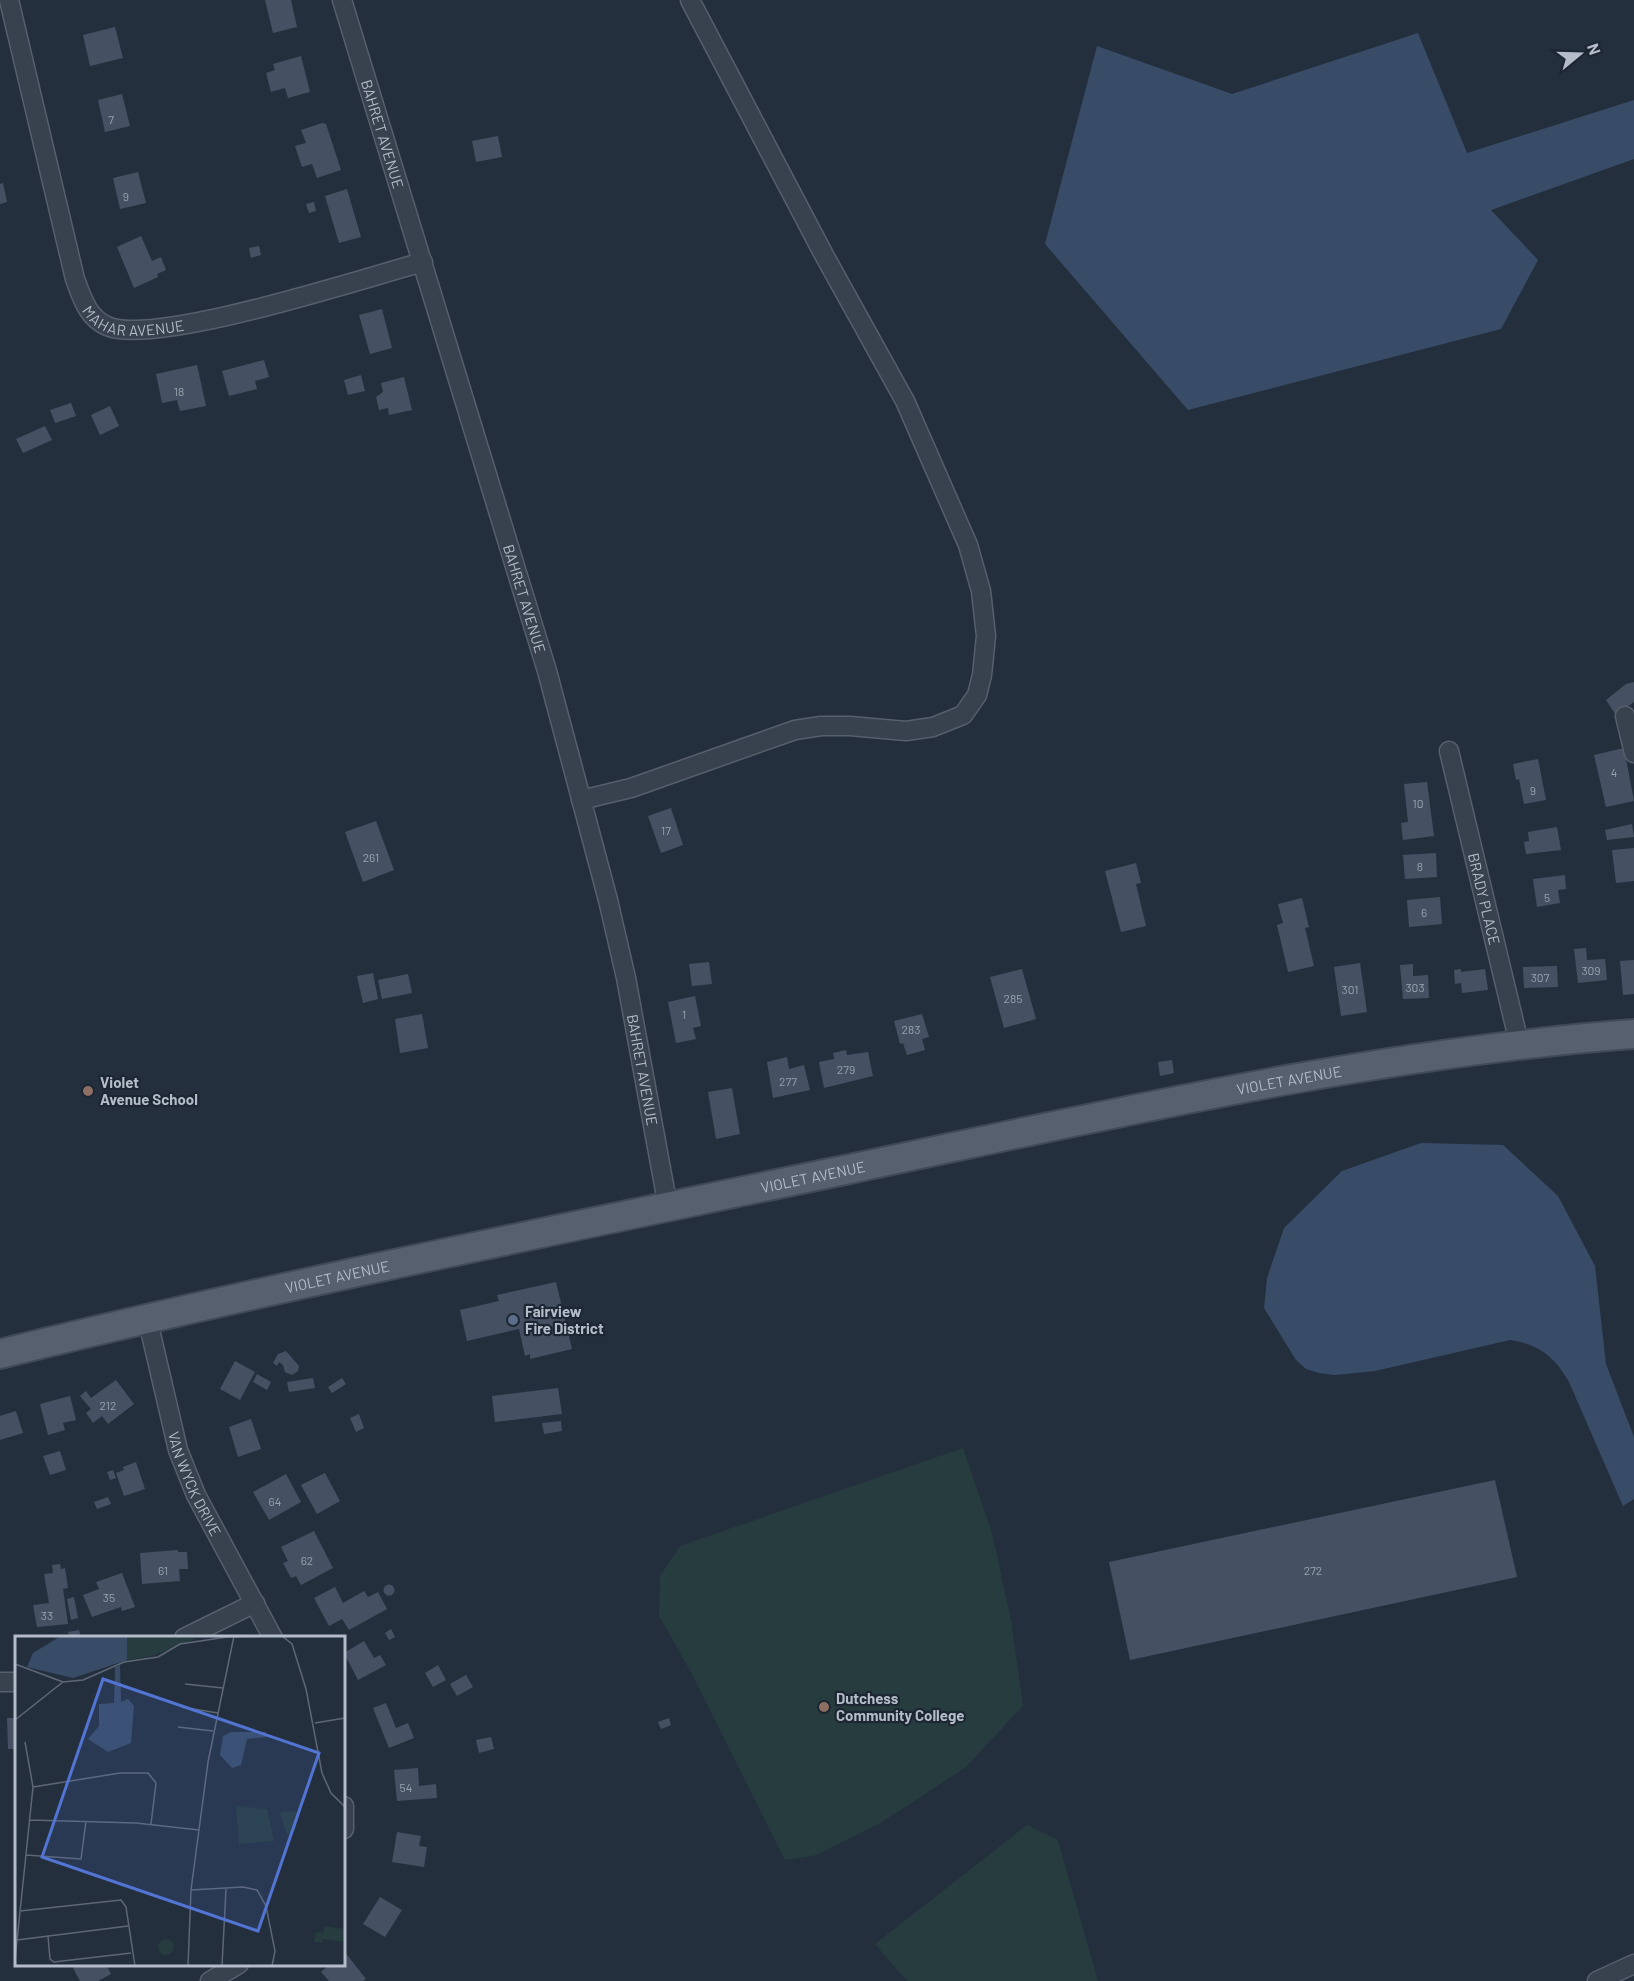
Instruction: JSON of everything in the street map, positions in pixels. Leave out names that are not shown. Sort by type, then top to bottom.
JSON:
[{"type":"main road","name":"VIOLET AVENUE","points":[[0,1354],[147,1317],[668,1207],[1248,1089],[1400,1061],[1634,1034]]},
{"type":"street","name":"MAHAR AVENUE","points":[[9,0],[75,279],[86,307],[96,320],[109,327],[131,332],[163,330],[423,262]]},
{"type":"street","name":"BAHRET AVENUE","points":[[342,0],[547,671],[626,978],[668,1207]]},
{"type":"street","points":[[581,800],[631,788],[795,730],[820,726],[906,731],[933,727],[969,710],[977,695],[982,675],[986,636],[981,591],[968,544],[905,401],[824,255],[690,0]]},
{"type":"street","points":[[1625,716],[1634,753]]},
{"type":"street","name":"BRADY PLACE","points":[[1449,751],[1520,1047]]},
{"type":"street","name":"VAN WYCK DRIVE","points":[[147,1317],[178,1450],[196,1495],[272,1636]]},
{"type":"street","points":[[188,1636],[255,1603]]},
{"type":"street","points":[[1597,1981],[1634,1964]]},
{"type":"street","points":[[210,1981],[237,1966]]},
{"type":"green space","points":[[963,1448],[992,1533],[1011,1620],[1023,1706],[965,1768],[882,1822],[817,1855],[785,1860],[691,1672],[659,1616],[660,1576],[680,1546]]},
{"type":"green space","points":[[1027,1825],[1058,1840],[1098,1981],[907,1981],[875,1944]]},
{"type":"water","points":[[1418,33],[1467,153],[1634,100],[1634,159],[1491,210],[1538,260],[1501,329],[1188,410],[1045,244],[1097,46],[1232,94]]},
{"type":"water","points":[[1421,1143],[1503,1145],[1558,1196],[1595,1266],[1606,1364],[1634,1437],[1634,1499],[1623,1506],[1569,1382],[1558,1365],[1538,1348],[1510,1340],[1375,1371],[1335,1375],[1319,1373],[1306,1369],[1296,1360],[1264,1308],[1267,1278],[1284,1228],[1342,1171]]},
{"type":"building","points":[[265,0],[291,0],[297,27],[273,33]]},
{"type":"building","points":[[115,27],[123,58],[90,66],[83,35]]},
{"type":"building","points":[[301,56],[310,92],[288,98],[285,88],[271,92],[266,73],[275,70],[273,64]]},
{"type":"building","points":[[122,94],[130,126],[105,132],[98,100]]},
{"type":"building","points":[[322,123],[326,124],[341,170],[317,178],[312,164],[302,167],[295,146],[306,143],[301,130]]},
{"type":"building","points":[[498,136],[502,157],[476,162],[472,141]]},
{"type":"building","points":[[138,172],[146,203],[120,209],[113,178]]},
{"type":"building","points":[[3,183],[7,202],[0,204],[0,184]]},
{"type":"building","points":[[347,189],[361,237],[339,243],[325,196]]},
{"type":"building","points":[[314,202],[316,211],[309,213],[306,204]]},
{"type":"building","points":[[141,236],[152,261],[161,257],[166,270],[157,274],[158,277],[134,288],[117,247]]},
{"type":"building","points":[[259,246],[261,255],[251,258],[249,248]]},
{"type":"building","points":[[382,309],[392,348],[370,354],[359,315]]},
{"type":"building","points":[[264,360],[269,377],[255,381],[257,389],[229,396],[222,371]]},
{"type":"building","points":[[197,365],[206,406],[180,411],[177,400],[162,403],[156,374]]},
{"type":"building","points":[[361,375],[365,391],[348,395],[344,380]]},
{"type":"building","points":[[404,377],[412,410],[389,415],[388,408],[379,410],[376,397],[383,392],[381,383]]},
{"type":"building","points":[[71,403],[76,416],[55,423],[50,410]]},
{"type":"building","points":[[110,406],[119,426],[100,435],[91,415]]},
{"type":"building","points":[[45,426],[52,440],[23,453],[16,439]]},
{"type":"building","points":[[1634,682],[1634,702],[1616,715],[1606,700],[1626,684]]},
{"type":"building","points":[[1624,748],[1634,801],[1606,807],[1594,755]]},
{"type":"building","points":[[1538,759],[1546,800],[1524,804],[1519,779],[1516,780],[1513,764]]},
{"type":"building","points":[[1427,782],[1434,836],[1403,840],[1401,823],[1408,822],[1404,784]]},
{"type":"building","points":[[671,808],[683,845],[661,853],[648,816]]},
{"type":"building","points":[[376,821],[394,870],[363,882],[345,832]]},
{"type":"building","points":[[1632,824],[1634,837],[1607,840],[1605,830]]},
{"type":"building","points":[[1557,827],[1561,850],[1526,854],[1524,842],[1529,841],[1528,832]]},
{"type":"building","points":[[1634,848],[1634,881],[1616,883],[1612,850]]},
{"type":"building","points":[[1436,853],[1437,877],[1405,879],[1403,855]]},
{"type":"building","points":[[1136,863],[1141,883],[1136,884],[1146,926],[1121,932],[1105,871]]},
{"type":"building","points":[[1565,875],[1566,889],[1558,890],[1560,903],[1537,907],[1533,879]]},
{"type":"building","points":[[1440,897],[1442,924],[1409,927],[1407,900]]},
{"type":"building","points":[[1302,898],[1309,927],[1305,928],[1314,966],[1288,972],[1277,925],[1283,923],[1278,904]]},
{"type":"building","points":[[1586,948],[1587,960],[1605,959],[1607,980],[1578,983],[1574,949]]},
{"type":"building","points":[[1634,960],[1634,994],[1623,995],[1620,961]]},
{"type":"building","points":[[709,962],[712,984],[692,986],[689,964]]},
{"type":"building","points":[[1360,963],[1367,1012],[1341,1016],[1334,967]]},
{"type":"building","points":[[1413,964],[1413,976],[1428,975],[1429,998],[1403,999],[1400,965]]},
{"type":"building","points":[[1557,966],[1558,987],[1524,988],[1523,967]]},
{"type":"building","points":[[1022,969],[1036,1019],[1004,1028],[990,977]]},
{"type":"building","points":[[1461,969],[1461,972],[1485,969],[1488,990],[1462,993],[1461,983],[1455,984],[1454,970]]},
{"type":"building","points":[[373,973],[378,999],[363,1003],[357,976]]},
{"type":"building","points":[[408,974],[412,993],[382,999],[378,980]]},
{"type":"building","points":[[695,996],[701,1026],[693,1028],[696,1039],[676,1043],[668,1002]]},
{"type":"building","points":[[422,1014],[428,1048],[400,1053],[395,1019]]},
{"type":"building","points":[[922,1014],[929,1037],[922,1039],[925,1050],[907,1055],[903,1043],[900,1044],[894,1021]]},
{"type":"building","points":[[846,1050],[847,1055],[868,1052],[873,1076],[824,1088],[819,1062],[834,1059],[833,1053]]},
{"type":"building","points":[[787,1057],[789,1069],[804,1065],[810,1090],[773,1098],[767,1062]]},
{"type":"building","points":[[1172,1060],[1174,1073],[1160,1076],[1158,1062]]},
{"type":"building","points":[[732,1088],[740,1134],[716,1139],[708,1092]]},
{"type":"building","name":"Fairview Fire District","points":[[556,1282],[572,1349],[530,1359],[530,1354],[525,1356],[519,1329],[467,1341],[460,1310],[499,1301],[497,1295]]},
{"type":"building","points":[[286,1351],[299,1366],[298,1371],[292,1375],[285,1372],[283,1365],[279,1362],[277,1366],[273,1363],[278,1354]]},
{"type":"building","points":[[235,1361],[255,1372],[240,1400],[220,1389]]},
{"type":"building","points":[[257,1374],[271,1382],[267,1390],[253,1382]]},
{"type":"building","points":[[313,1378],[315,1388],[289,1392],[287,1382]]},
{"type":"building","points":[[342,1378],[346,1384],[332,1393],[328,1387]]},
{"type":"building","points":[[116,1380],[134,1404],[108,1424],[102,1416],[93,1423],[86,1413],[91,1409],[80,1396],[86,1391],[91,1398]]},
{"type":"building","points":[[558,1388],[562,1414],[495,1422],[492,1396]]},
{"type":"building","points":[[70,1396],[76,1420],[63,1423],[65,1430],[48,1435],[40,1404]]},
{"type":"building","points":[[16,1411],[23,1433],[0,1440],[0,1416]]},
{"type":"building","points":[[359,1414],[364,1428],[356,1432],[350,1418]]},
{"type":"building","points":[[251,1419],[261,1449],[238,1457],[229,1427]]},
{"type":"building","points":[[561,1421],[562,1431],[544,1434],[542,1423]]},
{"type":"building","points":[[60,1451],[66,1470],[50,1475],[43,1456]]},
{"type":"building","points":[[136,1462],[145,1489],[124,1496],[116,1473],[124,1470],[123,1467]]},
{"type":"building","points":[[113,1470],[116,1478],[110,1480],[107,1472]]},
{"type":"building","points":[[325,1473],[340,1501],[317,1514],[301,1485]]},
{"type":"building","points":[[286,1474],[301,1502],[269,1520],[253,1492]]},
{"type":"building","points":[[1495,1480],[1517,1577],[1130,1660],[1109,1562]]},
{"type":"building","points":[[108,1497],[111,1504],[97,1509],[94,1502]]},
{"type":"building","points":[[314,1531],[333,1568],[301,1585],[296,1576],[291,1578],[283,1563],[288,1561],[281,1547]]},
{"type":"building","points":[[178,1550],[178,1552],[187,1552],[188,1569],[179,1569],[180,1581],[142,1584],[140,1553]]},
{"type":"building","points":[[60,1564],[61,1569],[65,1568],[68,1588],[63,1589],[68,1624],[37,1627],[33,1605],[49,1603],[44,1574],[53,1573],[52,1565]]},
{"type":"building","points":[[122,1573],[135,1607],[122,1611],[121,1607],[92,1617],[83,1595],[99,1589],[96,1582]]},
{"type":"building","points":[[389,1585],[393,1586],[393,1594],[389,1595],[385,1594],[384,1590],[385,1586]]},
{"type":"building","points":[[335,1587],[343,1603],[364,1591],[368,1597],[378,1592],[387,1609],[349,1630],[342,1619],[329,1626],[314,1598]]},
{"type":"building","points":[[74,1597],[78,1618],[71,1620],[67,1599]]},
{"type":"building","points":[[391,1629],[395,1637],[389,1640],[385,1633]]},
{"type":"building","points":[[79,1630],[80,1636],[69,1636],[68,1632]]},
{"type":"building","points":[[364,1641],[374,1658],[380,1655],[386,1665],[358,1680],[345,1652]]},
{"type":"building","points":[[438,1665],[446,1680],[433,1687],[425,1673]]},
{"type":"building","points":[[466,1675],[473,1687],[457,1696],[450,1684]]},
{"type":"building","points":[[386,1703],[396,1728],[408,1723],[414,1738],[389,1748],[373,1708]]},
{"type":"building","points":[[7,1718],[15,1718],[15,1749],[8,1749]]},
{"type":"building","points":[[669,1718],[671,1725],[661,1729],[658,1722]]},
{"type":"building","points":[[491,1737],[494,1749],[479,1753],[476,1740]]},
{"type":"building","points":[[418,1768],[419,1786],[436,1784],[437,1798],[397,1801],[394,1770]]},
{"type":"building","points":[[397,1832],[421,1836],[419,1846],[427,1847],[424,1867],[392,1862]]},
{"type":"building","points":[[380,1897],[402,1910],[385,1937],[363,1924]]},
{"type":"building","points":[[345,1952],[366,1979],[363,1981],[329,1981],[321,1972],[328,1966],[345,1966]]},
{"type":"building","points":[[107,1966],[111,1974],[98,1981],[80,1981],[73,1968]]},
{"type":"place","name":"Violet Avenue School","points":[[88,1091]]},
{"type":"place","name":"Fairview Fire District","points":[[513,1320]]},
{"type":"place","name":"Dutchess Community College","points":[[824,1707]]}]
